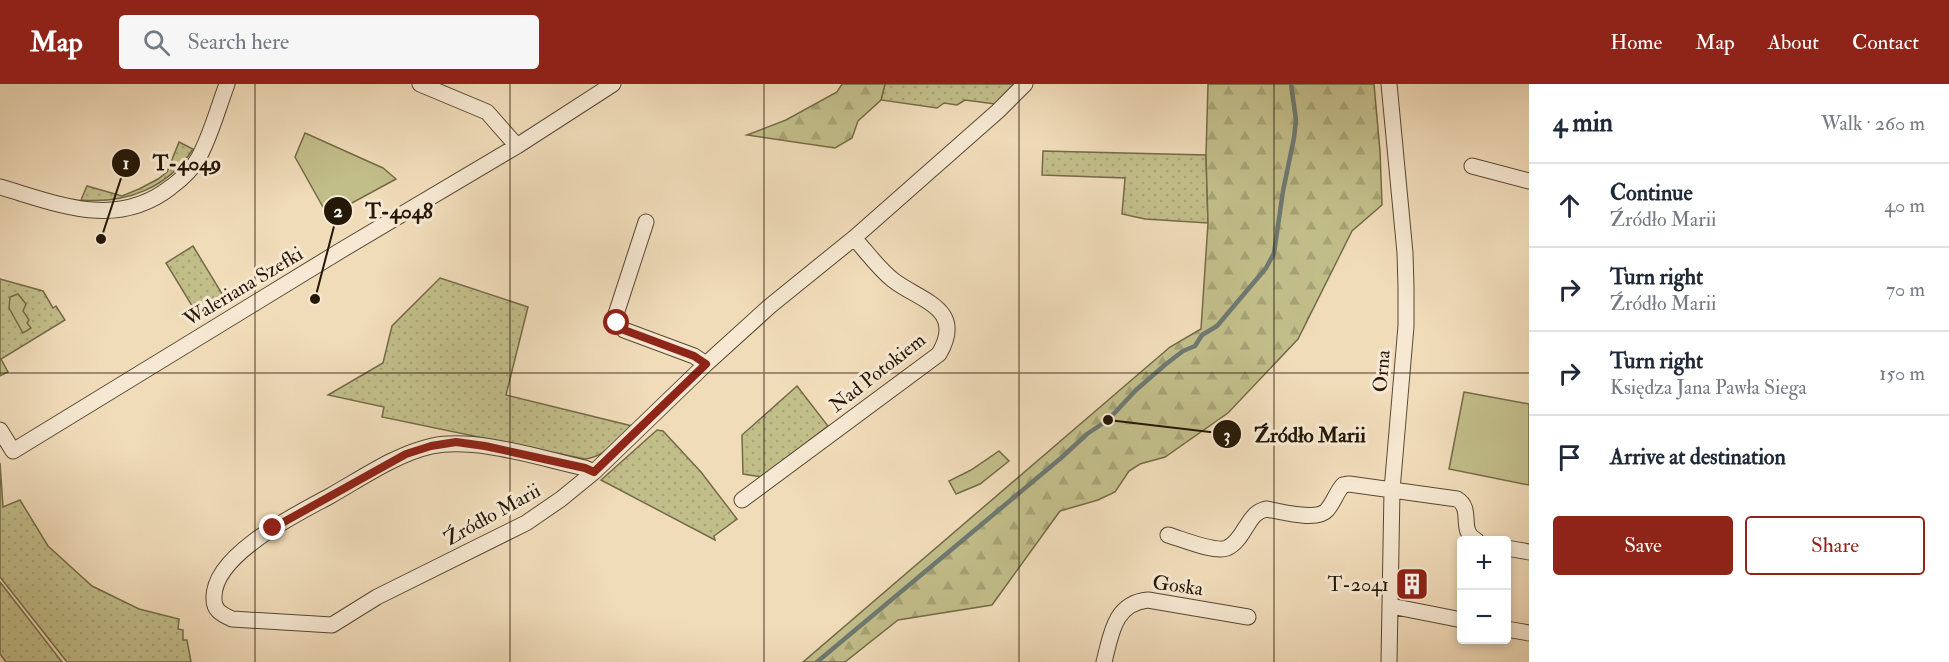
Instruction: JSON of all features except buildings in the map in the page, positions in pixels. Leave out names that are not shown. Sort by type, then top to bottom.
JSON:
[{"type":"street","points":[[0,187],[75,209],[111,212],[138,206],[162,194],[185,176],[199,158],[227,84]]},
{"type":"street","points":[[420,84],[487,112],[517,147]]},
{"type":"street","name":"Waleriana Szefki","points":[[0,430],[13,451],[340,251],[517,147],[613,84]]},
{"type":"street","name":"Źródło Marii","points":[[594,472],[585,468],[485,446],[456,442],[431,446],[406,454],[273,528],[237,555],[219,578],[214,590],[213,604],[219,613],[232,619],[332,625],[377,597],[526,523],[594,472],[770,306],[854,238],[992,117],[1025,84]]},
{"type":"street","name":"Orna","points":[[1389,84],[1405,253],[1406,287],[1406,326],[1392,490],[1389,662]]},
{"type":"street","points":[[1472,166],[1529,181]]},
{"type":"street","points":[[646,222],[616,314],[617,323],[624,330],[694,356],[706,364]]},
{"type":"street","name":"Nad Potokiem","points":[[742,500],[939,354],[946,342],[944,316],[933,303],[882,271],[854,238]]},
{"type":"street","points":[[1168,535],[1217,549],[1226,549],[1239,537],[1253,515],[1259,511],[1266,509],[1309,516],[1320,515],[1326,511],[1343,485],[1350,484],[1457,499],[1466,510],[1467,532],[1469,536]]},
{"type":"street","points":[[1511,549],[1529,552]]},
{"type":"street","name":"Goska","points":[[1104,662],[1119,616],[1136,601],[1148,600],[1248,617]]},
{"type":"street","points":[[1391,606],[1457,619]]},
{"type":"street","points":[[1511,630],[1529,633]]},
{"type":"green space","points":[[842,84],[885,84],[881,100],[858,121],[852,138],[835,148],[747,135],[786,120],[837,92]]},
{"type":"green space","points":[[885,84],[1014,84],[995,104],[965,100],[957,105],[944,103],[937,108],[881,100]]},
{"type":"green space","points":[[1208,84],[1374,84],[1382,205],[1352,231],[1298,339],[1228,413],[1165,457],[1140,464],[1129,471],[1115,492],[1098,500],[1060,511],[992,605],[898,620],[845,662],[803,662],[1170,347],[1201,329],[1208,223],[1206,155]]},
{"type":"green space","points":[[305,133],[383,168],[396,179],[328,216],[295,157]]},
{"type":"green space","points":[[179,142],[193,149],[183,163],[158,183],[130,196],[98,201],[81,200],[87,186],[122,196],[158,179],[167,172]]},
{"type":"green space","points":[[1043,151],[1206,155],[1208,223],[1145,219],[1122,214],[1125,178],[1042,175]]},
{"type":"green space","points":[[193,246],[224,297],[197,314],[166,263]]},
{"type":"green space","points":[[440,278],[528,307],[506,395],[632,426],[605,451],[585,459],[382,417],[384,407],[328,395],[383,363],[392,326]]},
{"type":"green space","points":[[0,279],[43,291],[53,308],[56,306],[65,320],[1,359],[8,372],[0,376]]},
{"type":"green space","points":[[18,294],[26,304],[23,311],[31,328],[23,333],[9,308],[10,297]]},
{"type":"green space","points":[[797,386],[828,426],[762,477],[743,474],[742,435]]},
{"type":"green space","points":[[1464,392],[1529,404],[1529,485],[1449,469]]},
{"type":"green space","points":[[657,430],[663,431],[701,472],[737,519],[714,536],[715,540],[601,480]]},
{"type":"green space","points":[[999,451],[1009,461],[980,484],[956,494],[949,481],[971,470]]},
{"type":"green space","points":[[0,463],[3,507],[20,500],[48,546],[92,586],[139,609],[179,619],[178,629],[183,630],[183,640],[187,640],[191,662],[67,662],[0,577]]},
{"type":"green space","points":[[0,582],[62,662],[6,662],[0,654]]},
{"type":"waterway","name":"Źródło Marii","points":[[817,662],[1087,434],[1108,420],[1136,390],[1166,364],[1183,351],[1195,346],[1202,335],[1217,326],[1266,268],[1274,253],[1294,138],[1296,120],[1291,84]]},
{"type":"place","name":"T-4049","points":[[101,239]]},
{"type":"place","name":"T-4048","points":[[315,299]]},
{"type":"place","name":"Źródło Marii","points":[[1108,420]]},
{"type":"place","name":"T-2041","points":[[1412,584]]},
{"type":"route","points":[[273,528],[406,454],[431,446],[456,442],[485,446],[585,468],[594,472],[706,364],[694,356],[624,330],[617,323]]}]
